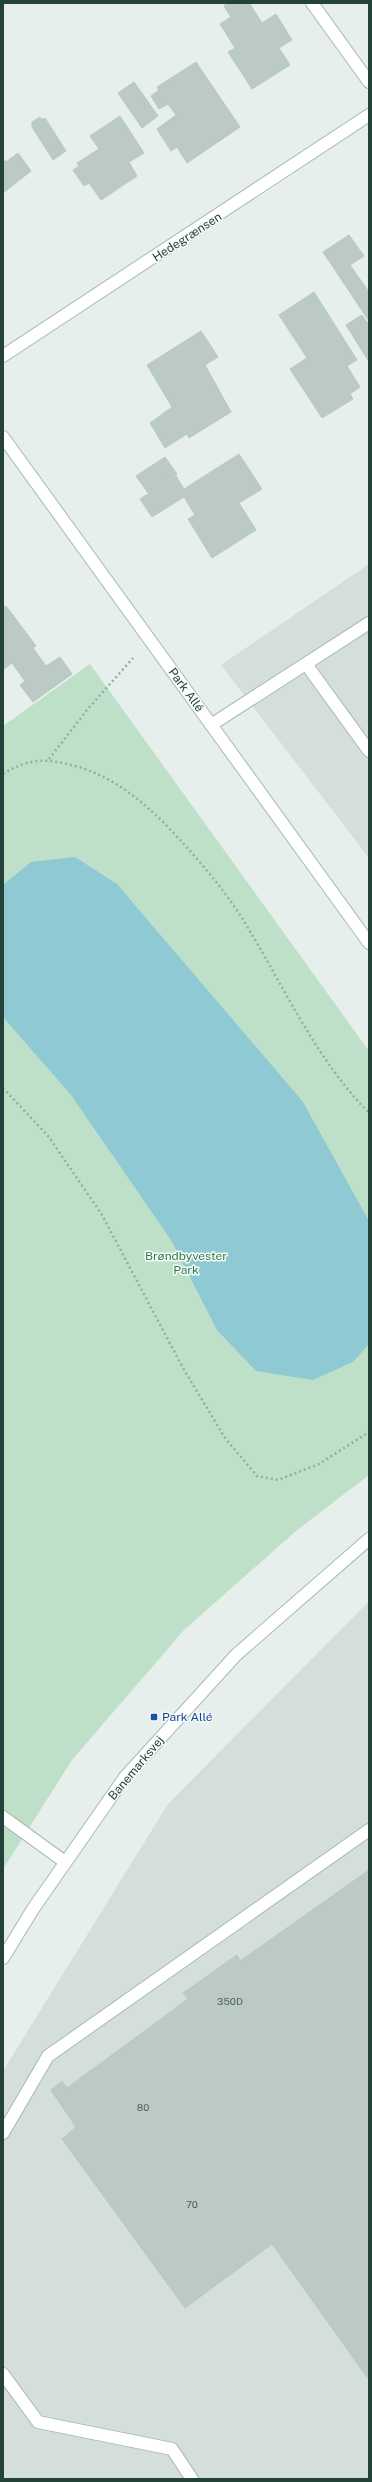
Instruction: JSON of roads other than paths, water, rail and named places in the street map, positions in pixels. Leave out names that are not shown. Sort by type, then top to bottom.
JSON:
[{"type":"street","points":[[312,3],[369,82]]},
{"type":"street","name":"Hedegrænsen","points":[[3,356],[369,115]]},
{"type":"street","name":"Park Allé","points":[[3,437],[369,943]]},
{"type":"street","points":[[211,725],[369,623]]},
{"type":"street","points":[[306,664],[369,751]]},
{"type":"street","name":"Banemarksvej","points":[[3,1958],[32,1909],[125,1778],[236,1655],[369,1539]]},
{"type":"street","points":[[3,1817],[66,1862]]},
{"type":"street","points":[[3,2133],[48,2056],[369,1830]]},
{"type":"street","points":[[3,2374],[38,2422],[172,2449],[192,2479]]},
{"type":"water","points":[[75,857],[117,884],[303,1102],[369,1221],[369,1344],[353,1362],[313,1380],[256,1371],[217,1330],[171,1240],[71,1095],[3,1017],[3,885],[31,862]]},
{"type":"place","name":"Park Allé","points":[[154,1717]]},
{"type":"park label","name":"Brøndbyvester Park","points":[[186,1263]]}]
